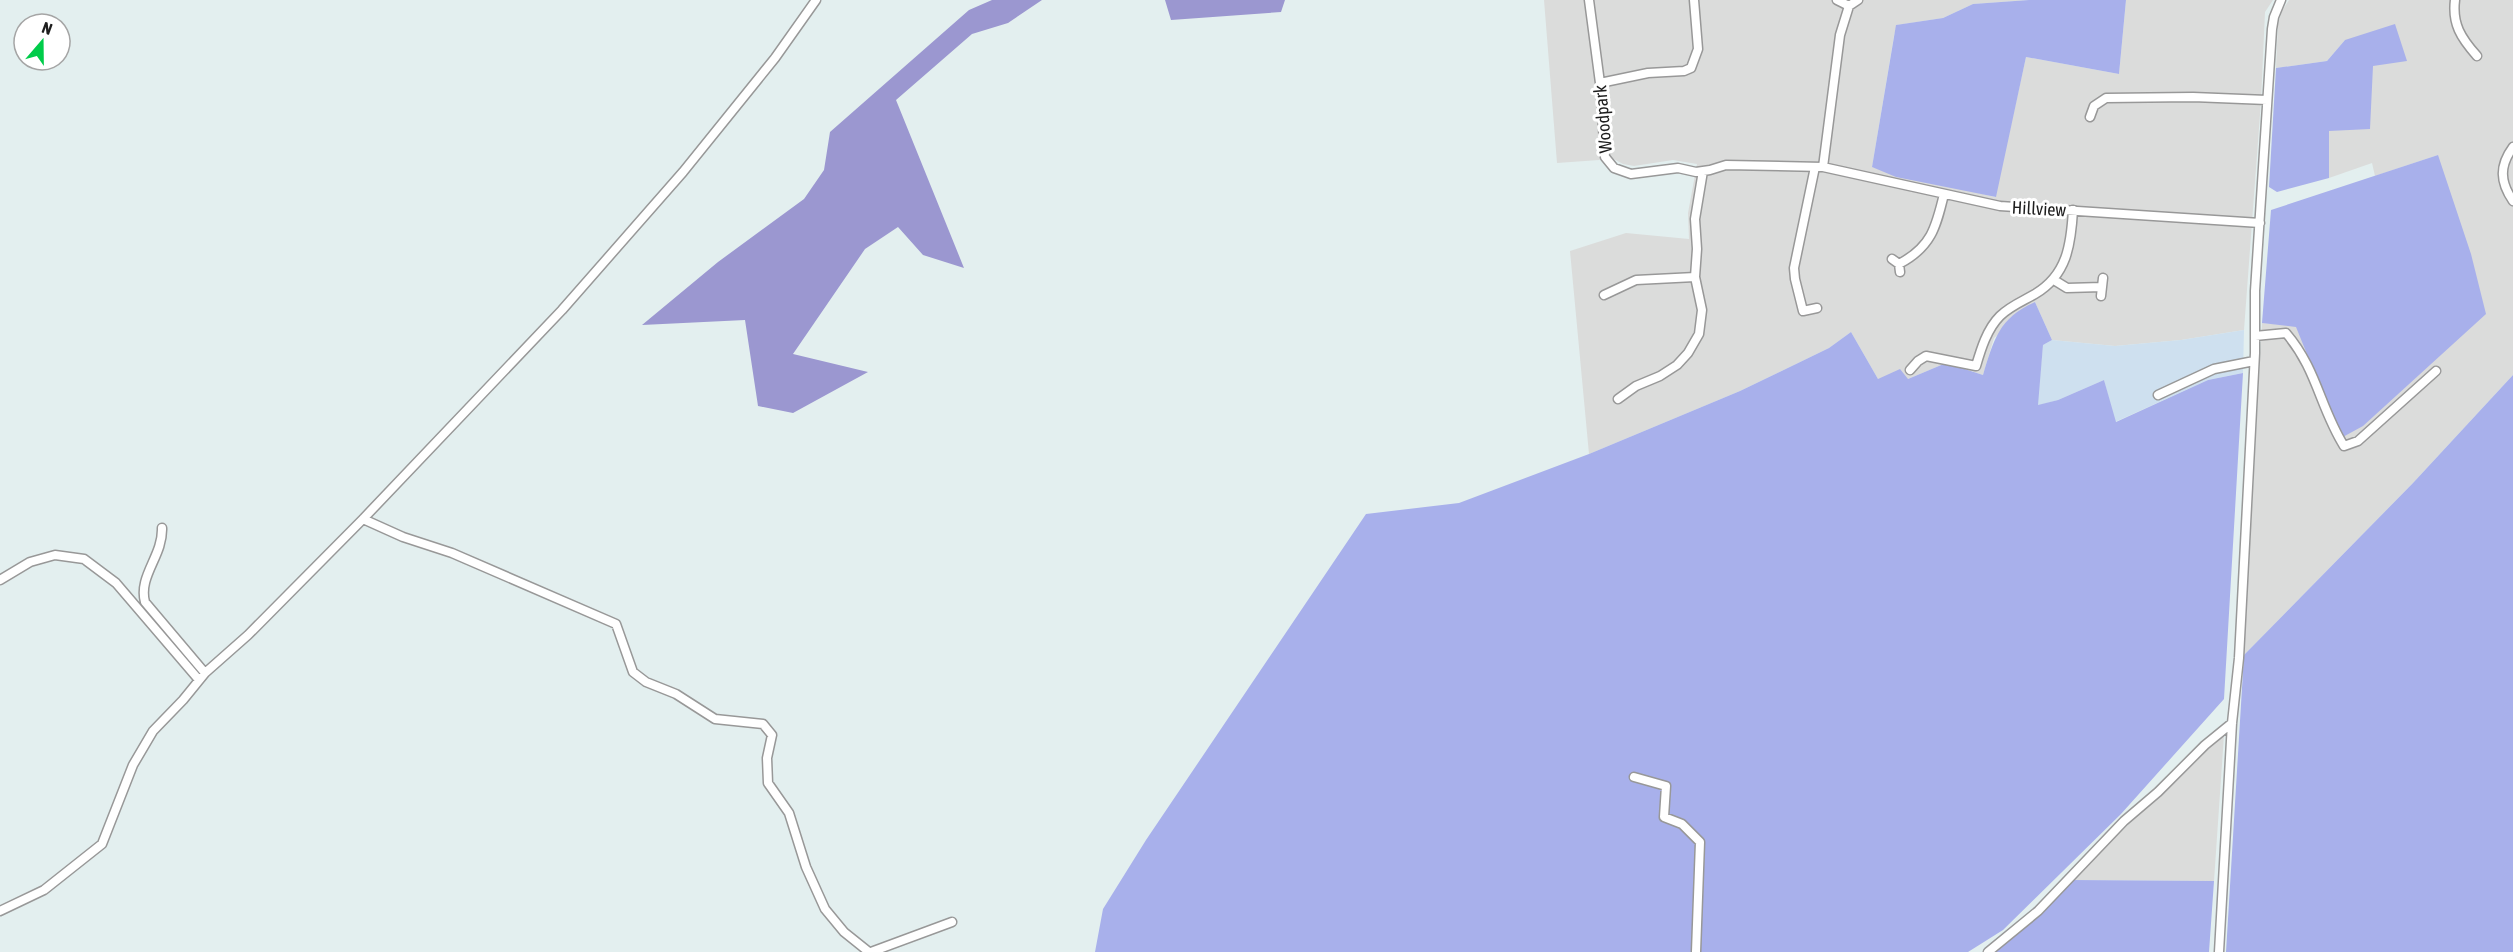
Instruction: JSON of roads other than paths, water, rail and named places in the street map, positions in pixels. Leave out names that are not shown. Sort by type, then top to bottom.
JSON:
[{"type":"street","points":[[0,911],[44,890],[102,844],[133,765],[153,731],[205,673],[248,635],[363,519],[562,310],[676,181],[776,58],[816,0]]},
{"type":"street","name":"Woodpark","points":[[1589,0],[1600,83],[1605,157],[1608,164],[1631,174],[1678,168],[1703,171],[1726,165],[1751,166]]},
{"type":"street","points":[[1600,83],[1648,73],[1684,71],[1691,68],[1698,49],[1694,0]]},
{"type":"street","points":[[1837,0],[1849,6]]},
{"type":"street","points":[[1817,308],[1803,311],[1795,279],[1796,254],[1819,167],[1839,35],[1849,6],[1858,0]]},
{"type":"street","points":[[2219,952],[2232,723],[2239,658],[2254,361],[2255,291],[2267,100],[2274,18],[2281,0]]},
{"type":"street","points":[[2455,0],[2454,15],[2457,30],[2477,56]]},
{"type":"street","points":[[2090,117],[2094,106],[2106,98],[2193,97],[2267,100]]},
{"type":"street","points":[[2513,147],[2502,167],[2502,177],[2513,201]]},
{"type":"street","name":"Hillview","points":[[1751,166],[1819,167],[2000,206],[2259,223]]},
{"type":"street","points":[[1618,399],[1636,386],[1660,376],[1677,365],[1693,346],[1702,320],[1695,278],[1697,249],[1695,219],[1703,171]]},
{"type":"street","points":[[1897,265],[1913,256],[1933,235],[1944,194]]},
{"type":"street","points":[[1910,370],[1926,356],[1976,366],[1990,329],[1999,317],[2054,280],[2065,262],[2069,249],[2073,210]]},
{"type":"street","points":[[1602,296],[1636,280],[1695,278]]},
{"type":"street","points":[[2054,280],[2067,288],[2102,287]]},
{"type":"street","points":[[2255,336],[2286,333],[2297,346],[2316,380],[2332,427],[2344,446],[2358,441],[2436,371]]},
{"type":"street","points":[[2158,395],[2214,369],[2254,361]]},
{"type":"street","points":[[363,519],[403,537],[453,554],[616,624],[633,672],[646,682],[676,694],[715,719],[763,724],[772,735],[766,758],[768,783],[789,813],[806,867],[825,909],[844,932],[870,952],[952,922]]},
{"type":"street","points":[[162,528],[162,542],[142,590],[145,602],[205,673]]},
{"type":"street","points":[[0,580],[30,562],[55,555],[84,560],[117,583],[199,680]]},
{"type":"street","points":[[1988,952],[2038,911],[2124,821],[2158,792],[2205,745],[2232,723]]},
{"type":"street","points":[[1634,777],[1666,786],[1664,817],[1682,824],[1700,842],[1696,952]]}]
